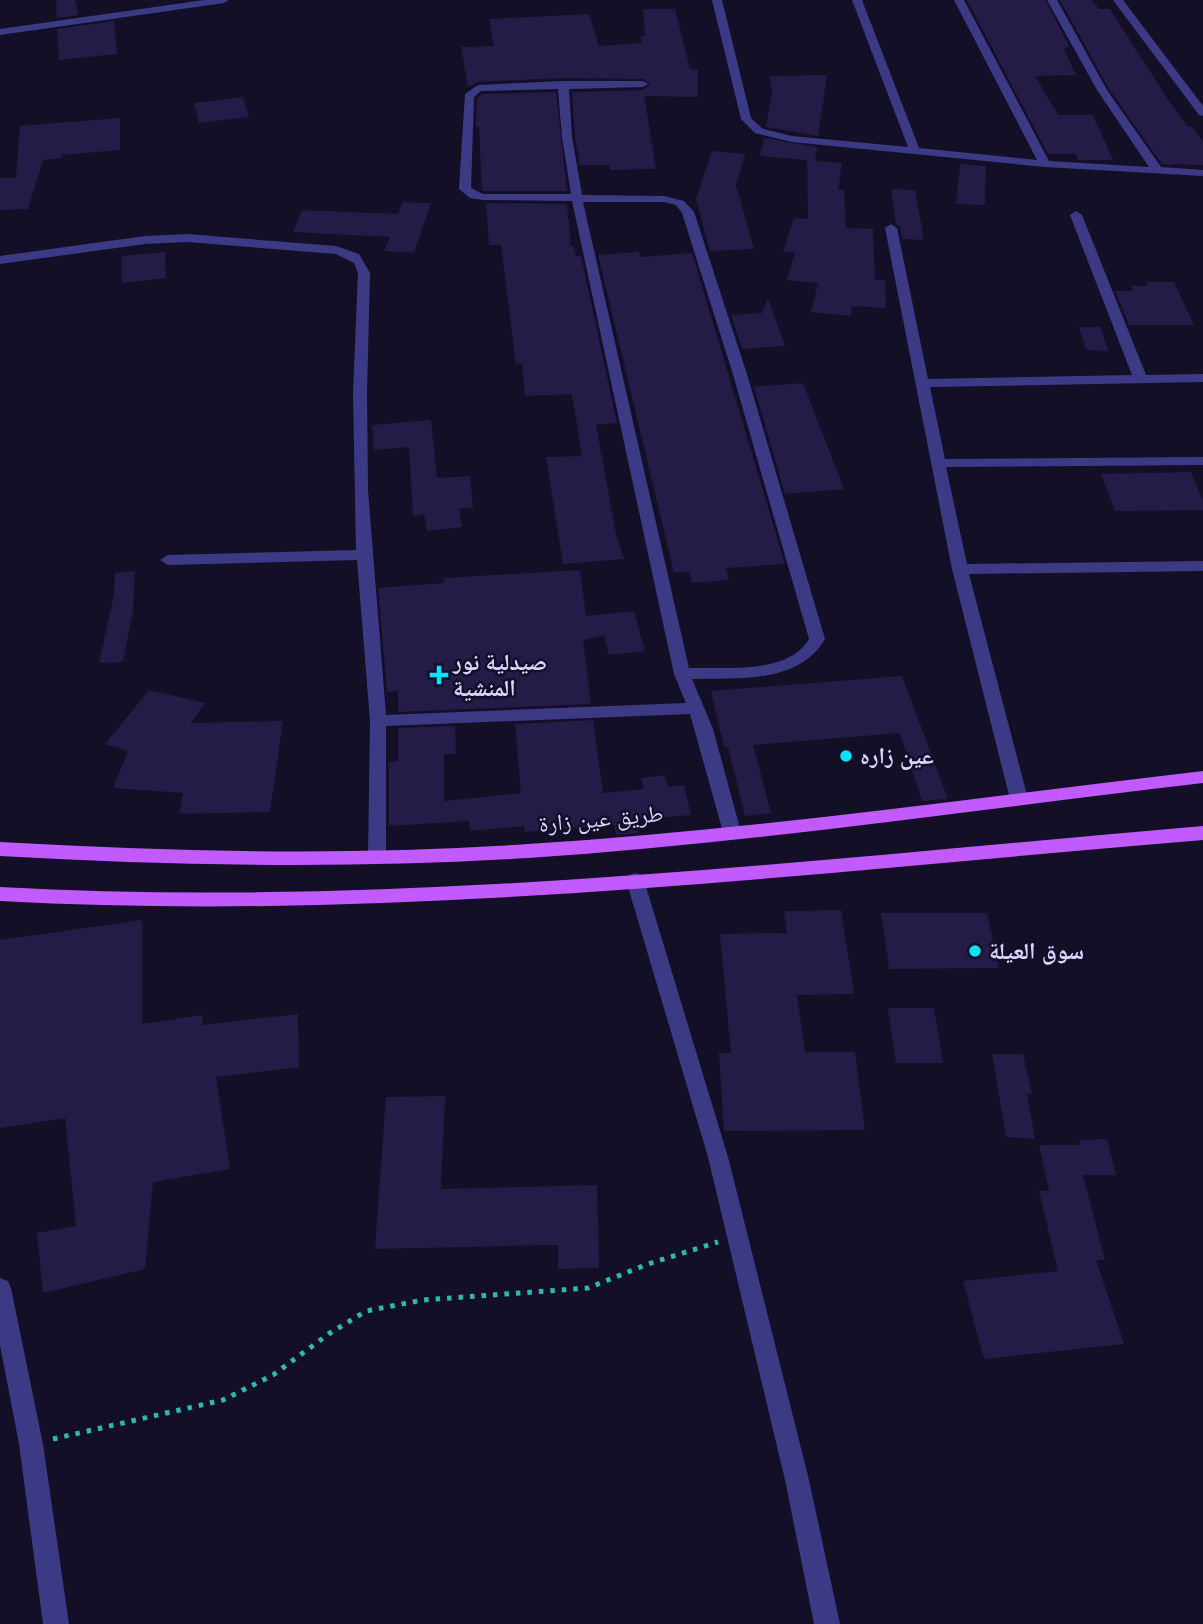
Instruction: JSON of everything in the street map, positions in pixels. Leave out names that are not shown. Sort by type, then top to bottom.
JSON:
[{"type":"main road","name":"طريق عين زارة","points":[[0,849],[185,858],[377,858],[542,849],[884,817],[1203,777]]},
{"type":"main road","points":[[0,894],[154,901],[345,900],[635,880],[1203,833]]},
{"type":"street","points":[[0,32],[224,0]]},
{"type":"street","points":[[717,0],[746,119],[759,131],[792,139],[1045,164],[1203,173]]},
{"type":"street","points":[[857,0],[915,150]]},
{"type":"street","points":[[959,0],[1045,164]]},
{"type":"street","points":[[1052,0],[1102,90],[1158,171]]},
{"type":"street","points":[[1118,0],[1203,113]]},
{"type":"street","points":[[563,84],[567,137],[577,199],[682,674],[705,729],[732,832]]},
{"type":"street","points":[[643,84],[489,87],[472,92],[469,96],[466,189],[474,196],[483,197],[664,199],[680,203],[687,209],[739,371],[817,632],[811,653],[787,666],[682,674]]},
{"type":"street","points":[[1076,215],[1127,338],[1140,378]]},
{"type":"street","points":[[891,228],[960,569],[1019,799]]},
{"type":"street","points":[[0,260],[145,240],[187,238],[298,246],[354,255],[362,262],[364,273],[360,393],[364,555],[378,721],[377,858]]},
{"type":"street","points":[[924,383],[1203,378]]},
{"type":"street","points":[[940,463],[1203,461]]},
{"type":"street","points":[[168,560],[364,555]]},
{"type":"street","points":[[960,569],[1203,566]]},
{"type":"street","points":[[378,721],[696,708]]},
{"type":"street","points":[[635,880],[698,1086],[737,1237],[797,1480],[827,1624]]},
{"type":"street","points":[[0,1288],[31,1444],[56,1624]]},
{"type":"path","points":[[31,1444],[223,1400],[273,1375],[330,1333],[366,1311],[423,1300],[588,1288],[649,1264],[737,1237]]},
{"type":"building","points":[[56,0],[75,0],[78,15],[57,18]]},
{"type":"building","points":[[967,0],[1045,0],[1072,51],[1069,46],[1064,49],[1076,75],[1035,76],[1058,115],[1093,115],[1113,160],[1078,160],[1076,154],[1048,154]]},
{"type":"building","points":[[1060,0],[1092,0],[1099,9],[1110,9],[1173,107],[1188,127],[1193,127],[1203,142],[1203,165],[1162,164],[1109,89]]},
{"type":"building","points":[[643,9],[675,9],[690,69],[698,70],[698,97],[644,96],[656,169],[610,170],[609,165],[580,165],[575,137],[572,92],[643,90],[650,85],[644,79],[563,78],[478,82],[468,87],[461,47],[494,46],[489,19],[589,14],[599,46],[642,43],[640,36],[645,36]]},
{"type":"building","points":[[114,21],[117,54],[59,60],[57,29]]},
{"type":"building","points":[[827,75],[818,136],[766,127],[772,92],[769,76]]},
{"type":"building","points":[[556,92],[567,191],[482,191],[479,126],[476,127],[477,98],[482,94]]},
{"type":"building","points":[[243,97],[249,117],[199,123],[194,103]]},
{"type":"building","points":[[120,118],[120,150],[62,155],[62,158],[43,160],[28,209],[0,210],[0,178],[16,178],[20,126]]},
{"type":"building","points":[[764,138],[817,147],[815,161],[842,163],[838,190],[844,190],[846,228],[873,229],[875,280],[885,280],[886,308],[852,306],[851,316],[811,312],[818,283],[787,280],[795,253],[783,252],[794,218],[808,219],[807,160],[760,156]]},
{"type":"building","points":[[712,151],[745,154],[736,185],[754,249],[710,251],[696,199]]},
{"type":"building","points":[[960,164],[986,166],[985,205],[956,204]]},
{"type":"building","points":[[891,189],[915,190],[924,240],[902,239],[900,227],[896,224]]},
{"type":"building","points":[[403,202],[431,203],[414,253],[384,251],[390,237],[293,232],[302,210],[398,214]]},
{"type":"building","points":[[486,203],[567,204],[571,247],[574,246],[576,256],[581,256],[617,423],[596,425],[616,534],[624,559],[563,564],[546,457],[582,456],[572,394],[525,396],[522,363],[516,364],[501,245],[489,245]]},
{"type":"building","points":[[165,252],[166,278],[122,283],[122,256]]},
{"type":"building","points":[[639,252],[640,257],[692,253],[785,564],[726,568],[729,580],[692,583],[689,571],[674,573],[598,255]]},
{"type":"building","points":[[1146,282],[1174,282],[1194,325],[1129,325],[1115,291],[1133,291],[1131,286],[1148,286]]},
{"type":"building","points":[[768,298],[785,346],[742,349],[731,315],[762,313]]},
{"type":"building","points":[[1079,327],[1101,327],[1108,351],[1086,350]]},
{"type":"building","points":[[803,383],[844,489],[785,494],[754,387]]},
{"type":"building","points":[[431,420],[437,478],[470,476],[473,507],[459,509],[462,527],[427,531],[424,514],[413,516],[409,447],[374,450],[372,425]]},
{"type":"building","points":[[1191,472],[1203,501],[1203,510],[1115,511],[1101,474]]},
{"type":"building","points":[[580,570],[586,616],[634,611],[645,651],[609,655],[604,636],[583,640],[591,704],[398,712],[398,691],[387,692],[378,588],[444,583],[444,578]]},
{"type":"building","points":[[135,571],[133,611],[123,662],[99,663],[114,594],[115,573]]},
{"type":"building","points":[[902,676],[948,799],[922,801],[900,733],[753,745],[771,813],[745,816],[728,747],[724,747],[711,691]]},
{"type":"building","points":[[149,690],[205,703],[191,723],[283,721],[270,812],[179,814],[183,793],[113,788],[128,751],[105,744]]},
{"type":"building","points":[[593,720],[603,793],[644,789],[641,778],[665,775],[668,787],[684,785],[691,815],[636,820],[638,833],[616,835],[614,825],[525,832],[524,826],[470,831],[469,821],[389,826],[389,762],[398,761],[398,728],[455,726],[456,754],[444,754],[444,801],[521,793],[515,724]]},
{"type":"building","points":[[841,910],[854,994],[797,995],[805,1052],[855,1052],[865,1130],[724,1131],[719,1053],[731,1053],[720,934],[787,933],[784,911]]},
{"type":"building","points":[[881,913],[987,913],[999,968],[889,969]]},
{"type":"building","points":[[142,920],[142,1024],[202,1015],[203,1025],[298,1014],[299,1067],[216,1077],[230,1169],[153,1182],[145,1269],[43,1293],[37,1233],[76,1226],[65,1118],[0,1128],[0,940]]},
{"type":"building","points":[[888,1008],[934,1008],[943,1063],[896,1063]]},
{"type":"building","points":[[992,1054],[1023,1054],[1032,1094],[1027,1094],[1035,1139],[1006,1137]]},
{"type":"building","points":[[445,1096],[441,1189],[597,1185],[599,1268],[558,1269],[558,1245],[375,1249],[386,1097]]},
{"type":"building","points":[[1107,1139],[1116,1175],[1083,1175],[1105,1260],[1096,1260],[1124,1344],[984,1359],[963,1281],[1058,1271],[1039,1191],[1049,1191],[1039,1145],[1081,1145],[1079,1140]]},
{"type":"place","name":"صيدلية نور المنشية","points":[[439,675]]},
{"type":"place","name":"عين زاره","points":[[846,756]]},
{"type":"place","name":"سوق العيلة","points":[[975,951]]}]
